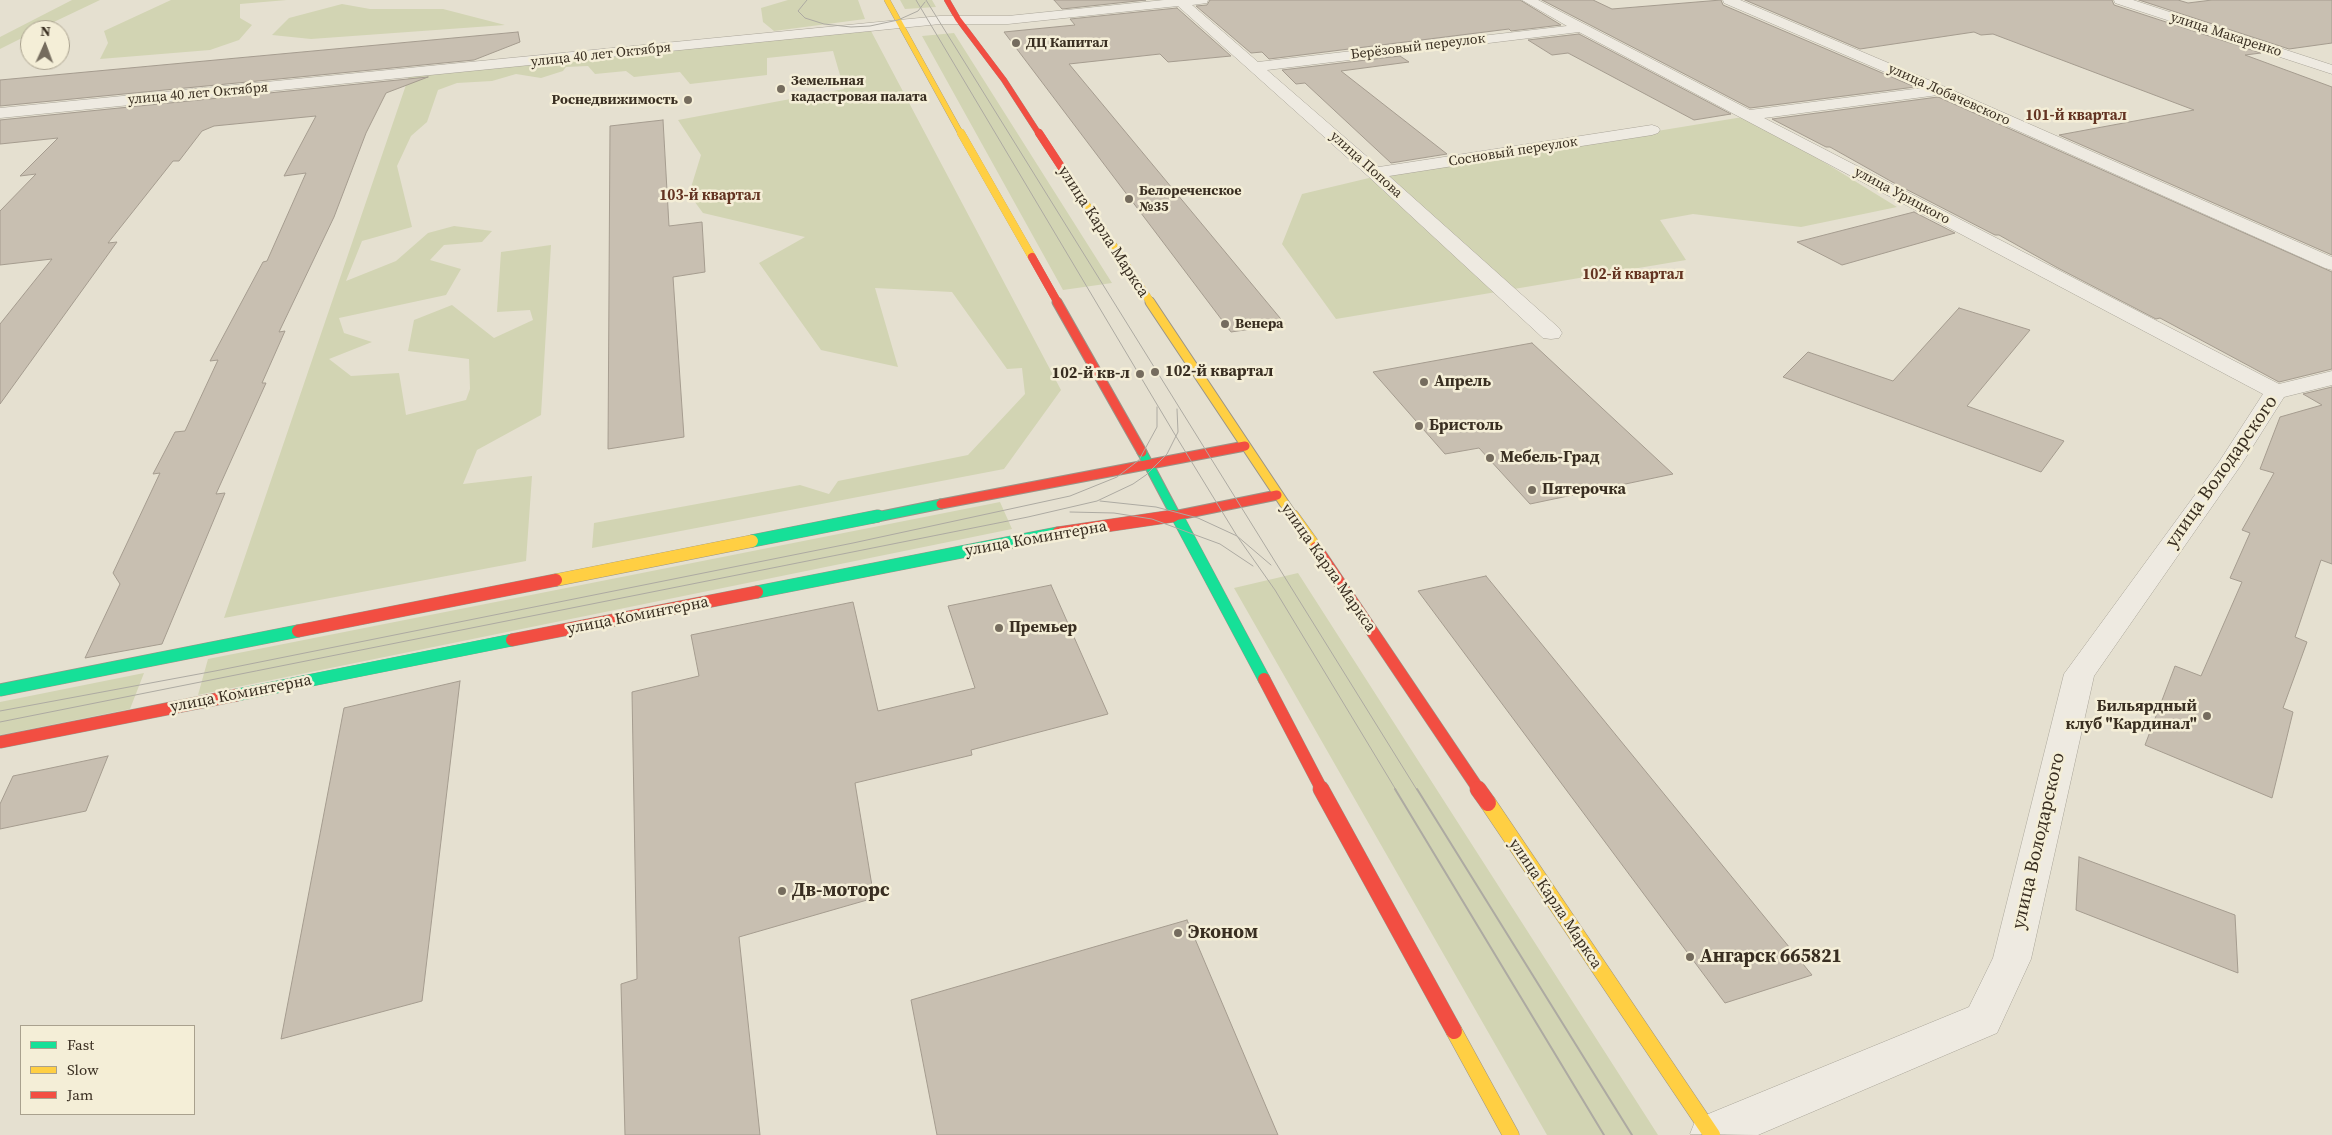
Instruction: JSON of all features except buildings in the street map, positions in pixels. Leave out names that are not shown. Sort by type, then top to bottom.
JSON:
[{"type":"street","points":[[887,0],[899,25],[1088,353],[1175,516],[1209,574],[1343,831],[1511,1135]]},
{"type":"street","name":"улица Карла Маркса","points":[[947,0],[958,19],[1004,80],[1277,495],[1319,553],[1711,1134]]},
{"type":"street","name":"улица 40 лет Октября","points":[[0,112],[958,19],[1008,20],[1202,0]]},
{"type":"street","name":"улица Урицкого","points":[[1528,0],[2276,392]]},
{"type":"street","name":"улица Лобачевского","points":[[1729,0],[1940,90],[2332,264]]},
{"type":"street","name":"улица Макаренко","points":[[2120,0],[2332,70]]},
{"type":"street","name":"улица Попова","points":[[1180,1],[1375,173],[1551,333]]},
{"type":"street","name":"Берёзовый переулок","points":[[1254,66],[1582,28]]},
{"type":"street","points":[[1748,115],[1940,90]]},
{"type":"street","name":"Сосновый переулок","points":[[1375,173],[1652,130]]},
{"type":"street","name":"улица Володарского","points":[[1711,1134],[1983,1020],[2012,959],[2079,674],[2228,465],[2276,392],[2332,378]]},
{"type":"street","points":[[0,690],[1147,462],[1245,446]]},
{"type":"street","name":"улица Коминтерна","points":[[0,742],[897,564],[1070,531],[1175,516],[1277,495]]},
{"type":"green space","points":[[72,0],[100,0],[58,20],[33,20]]},
{"type":"green space","points":[[171,0],[287,0],[240,4],[240,18],[252,25],[239,40],[210,50],[100,59],[108,43],[104,31]]},
{"type":"green space","points":[[788,0],[858,0],[865,19],[774,31],[763,22],[761,8]]},
{"type":"green space","points":[[900,0],[932,0],[936,7],[905,9]]},
{"type":"green space","points":[[342,4],[370,9],[443,9],[505,25],[311,39],[272,35],[289,18]]},
{"type":"green space","points":[[20,27],[20,39],[0,49],[0,37]]},
{"type":"green space","points":[[871,31],[1061,390],[1004,469],[592,548],[594,523],[800,485],[829,494],[838,481],[968,455],[1025,394],[1022,368],[1007,369],[952,292],[875,288],[898,367],[821,350],[759,263],[805,237],[703,213],[689,194],[701,155],[678,120],[844,89],[833,51],[767,58],[767,75],[690,84],[680,72],[634,77],[626,71],[595,74],[588,66],[566,67],[563,71],[541,78],[516,74],[492,81],[457,83],[438,90],[427,122],[411,136],[397,166],[412,227],[362,241],[346,281],[396,261],[428,233],[454,226],[492,231],[482,242],[444,245],[430,260],[461,269],[446,295],[339,318],[344,333],[372,342],[329,359],[351,376],[399,373],[406,415],[466,400],[470,389],[469,359],[408,351],[414,320],[452,305],[494,338],[533,320],[530,310],[497,312],[501,252],[551,245],[541,415],[477,450],[463,484],[532,476],[526,561],[224,618],[409,76]]},
{"type":"green space","points":[[954,33],[1112,283],[1063,290],[922,36]]},
{"type":"green space","points":[[1749,116],[1897,207],[1801,227],[1693,214],[1660,220],[1686,260],[1336,319],[1282,244],[1302,194],[1369,178]]},
{"type":"green space","points":[[1000,502],[1012,529],[198,695],[208,659]]},
{"type":"green space","points":[[1298,573],[1658,1135],[1547,1135],[1234,588]]},
{"type":"green space","points":[[144,673],[130,709],[0,735],[0,702]]},
{"type":"tram line","points":[[807,0],[798,11],[805,18],[824,24],[851,27],[870,26],[898,20],[918,11],[921,8]]},
{"type":"tram line","points":[[916,0],[921,8]]},
{"type":"tram line","points":[[926,0],[1417,790]]},
{"type":"tram line","points":[[921,8],[925,2]]},
{"type":"tram line","points":[[921,8],[1176,436]]},
{"type":"tram line","points":[[0,711],[215,671],[853,543],[1070,496],[1117,477],[1139,460],[1157,427],[1157,407]]},
{"type":"tram line","points":[[1176,436],[1178,432],[1177,409]]},
{"type":"tram line","points":[[0,722],[1028,517],[1097,501],[1133,484],[1146,475],[1167,454],[1176,436]]},
{"type":"tram line","points":[[1176,436],[1237,536]]},
{"type":"tram line","points":[[1100,501],[1156,507],[1198,518],[1237,536]]},
{"type":"tram line","points":[[1070,512],[1114,513],[1152,519],[1220,544],[1253,566]]},
{"type":"tram line","points":[[1237,536],[1271,565]]},
{"type":"tram line","points":[[1237,536],[1275,590],[1396,790]]},
{"type":"tram line","points":[[1395,789],[1604,1135]]},
{"type":"tram line","points":[[1417,789],[1632,1135]]},
{"type":"traffic: fast","points":[[1142,452],[1264,679]]},
{"type":"traffic: fast","points":[[752,541],[941,504]]},
{"type":"traffic: fast","points":[[757,592],[1058,533]]},
{"type":"traffic: fast","points":[[0,690],[298,631]]},
{"type":"traffic: fast","points":[[237,695],[512,640]]},
{"type":"traffic: slow","points":[[887,0],[906,37],[1032,257]]},
{"type":"traffic: slow","points":[[1081,197],[1277,495],[1316,548]]},
{"type":"traffic: slow","points":[[556,580],[752,541]]},
{"type":"traffic: slow","points":[[1488,803],[1712,1135]]},
{"type":"traffic: slow","points":[[1454,1031],[1511,1135]]},
{"type":"traffic: jam","points":[[947,0],[958,19],[1004,80],[1081,197]]},
{"type":"traffic: jam","points":[[1032,257],[1142,452]]},
{"type":"traffic: jam","points":[[941,504],[1245,446]]},
{"type":"traffic: jam","points":[[1058,533],[1175,516],[1277,495]]},
{"type":"traffic: jam","points":[[1316,548],[1488,803]]},
{"type":"traffic: jam","points":[[298,631],[556,580]]},
{"type":"traffic: jam","points":[[512,640],[757,592]]},
{"type":"traffic: jam","points":[[1264,679],[1343,831],[1454,1031]]},
{"type":"traffic: jam","points":[[0,742],[237,695]]},
{"type":"place","name":"ДЦ Капитал","points":[[1016,43]]},
{"type":"place","name":"Земельная кадастровая палата","points":[[781,89]]},
{"type":"place","name":"Роснедвижимость","points":[[688,100]]},
{"type":"place","name":"Белореченское №35","points":[[1129,199]]},
{"type":"place","name":"Венера","points":[[1225,324]]},
{"type":"place","name":"102-й квартал","points":[[1155,372]]},
{"type":"place","name":"102-й кв-л","points":[[1140,374]]},
{"type":"place","name":"Апрель","points":[[1424,382]]},
{"type":"place","name":"Бристоль","points":[[1419,426]]},
{"type":"place","name":"Мебель-Град","points":[[1490,458]]},
{"type":"place","name":"Пятерочка","points":[[1532,490]]},
{"type":"place","name":"Премьер","points":[[999,628]]},
{"type":"place","name":"Бильярдный клуб \"Кардинал\"","points":[[2207,716]]},
{"type":"place","name":"Дв-моторс","points":[[782,891]]},
{"type":"place","name":"Эконом","points":[[1178,933]]},
{"type":"place","name":"Ангарск 665821","points":[[1690,957]]},
{"type":"district","name":"101-й квартал","points":[[2076,116]]},
{"type":"district","name":"103-й квартал","points":[[710,196]]},
{"type":"district","name":"102-й квартал","points":[[1633,275]]}]
